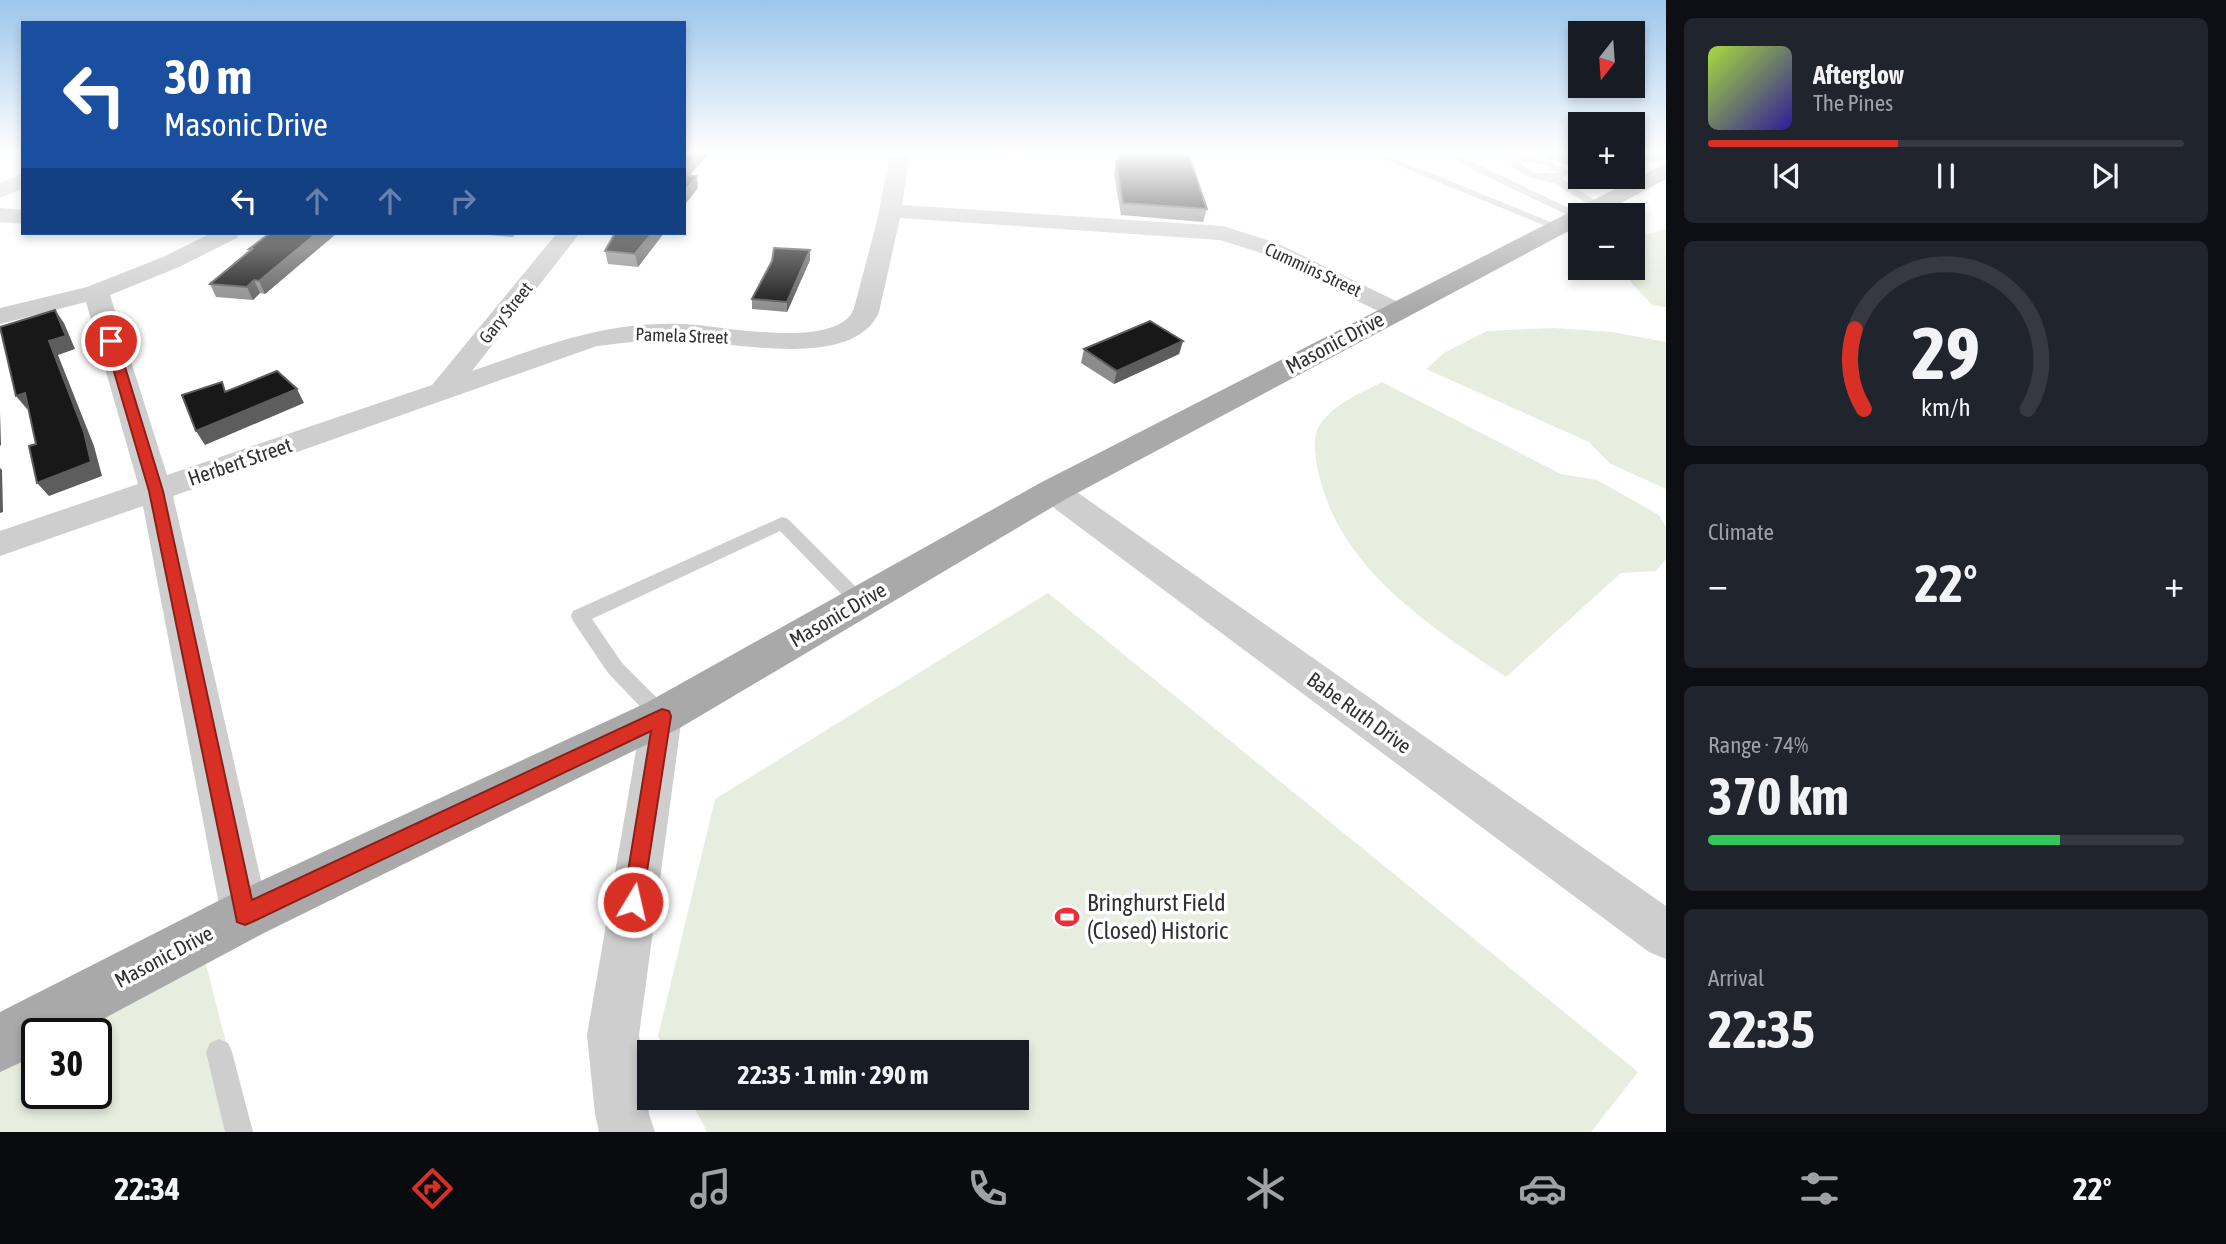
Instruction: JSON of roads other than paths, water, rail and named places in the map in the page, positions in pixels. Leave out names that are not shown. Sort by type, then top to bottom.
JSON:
[{"type":"main road","name":"Masonic Drive","points":[[0,1043],[245,915],[662,716],[1053,491],[1397,310],[1568,216]]},
{"type":"street","points":[[892,211],[893,206]]},
{"type":"street","name":"Cummins Street","points":[[892,211],[1223,233],[1269,248],[1397,310]]},
{"type":"street","name":"Pamela Street","points":[[440,393],[592,339],[639,332],[681,332],[795,342],[829,338],[864,318],[892,211]]},
{"type":"street","points":[[0,215],[21,217]]},
{"type":"street","points":[[0,316],[96,292],[171,262],[225,235]]},
{"type":"street","name":"Gary Street","points":[[440,393],[567,235]]},
{"type":"street","points":[[96,292],[156,491],[245,915]]},
{"type":"street","name":"Herbert Street","points":[[0,544],[440,393]]},
{"type":"street","name":"Babe Ruth Drive","points":[[1053,491],[1666,935]]},
{"type":"street","points":[[618,1126],[612,1035],[662,716]]},
{"type":"lane","points":[[662,716],[615,667],[580,616],[782,523],[860,603]]},
{"type":"lane","points":[[219,1052],[239,1132]]},
{"type":"place","name":"Bringhurst Field (Closed) Historic","points":[[1067,917]]}]
